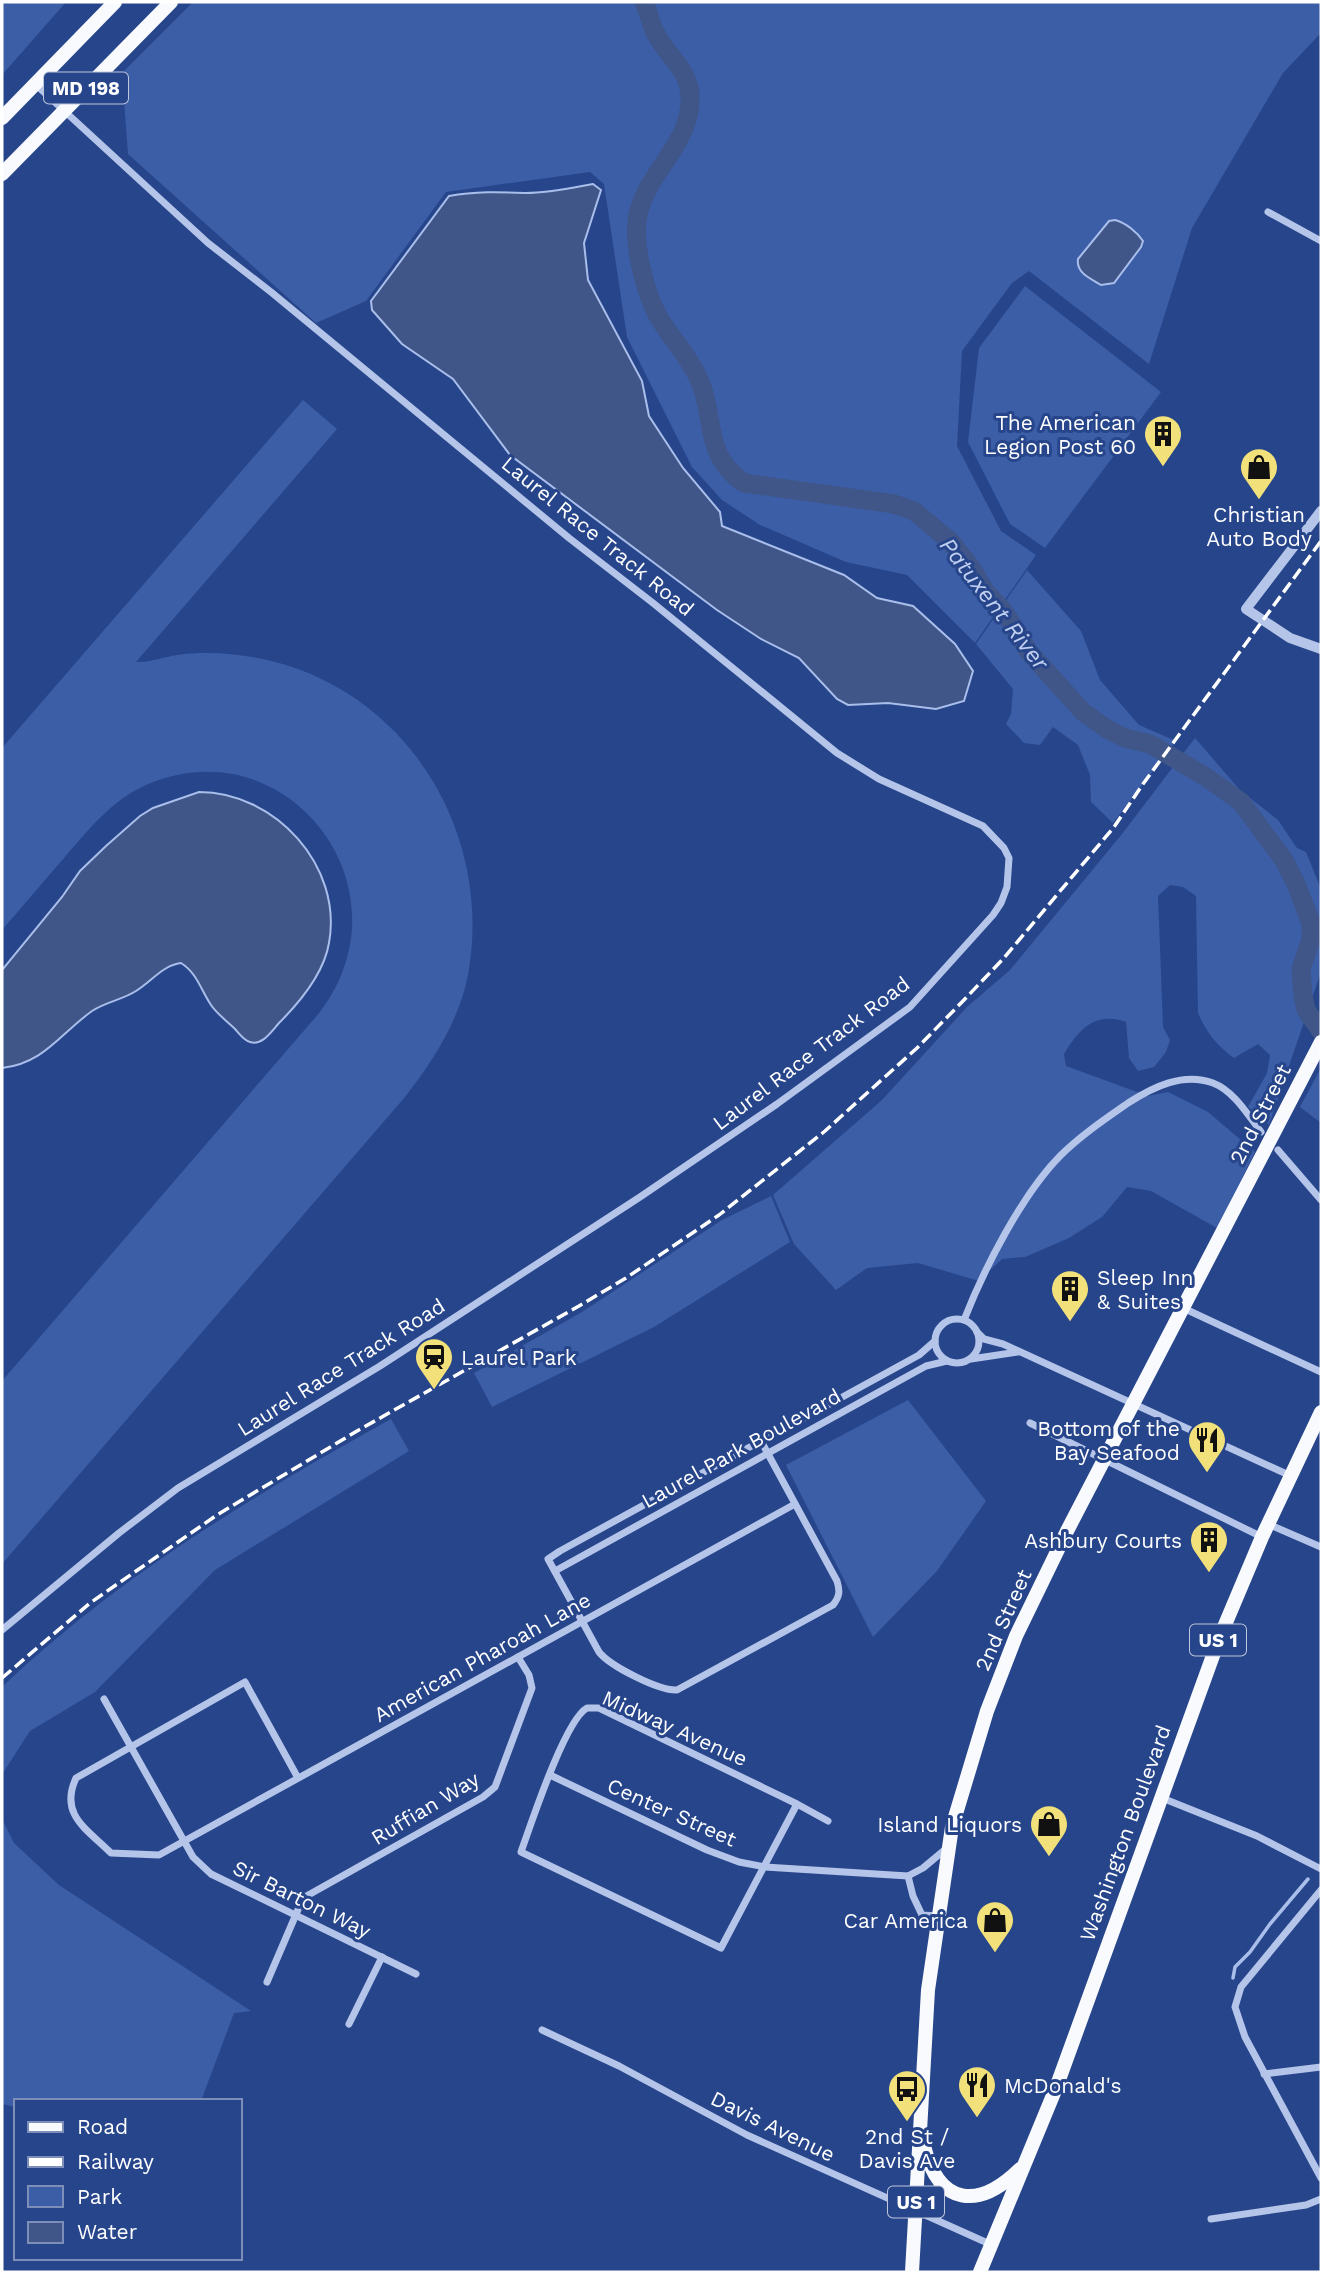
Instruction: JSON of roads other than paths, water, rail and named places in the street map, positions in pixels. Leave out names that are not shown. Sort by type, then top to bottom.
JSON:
[{"type":"main road","name":"MD 198","points":[[2,118],[115,2]]},
{"type":"main road","name":"MD 198","points":[[2,174],[171,2]]},
{"type":"main road","name":"2nd Street","points":[[912,2272],[928,1990],[938,1916],[948,1848],[970,1766],[1000,1673],[1021,1624],[1104,1459],[1321,1042]]},
{"type":"main road","name":"Washington Boulevard","points":[[980,2272],[1056,2088],[1194,1701],[1265,1531],[1321,1412]]},
{"type":"main road","points":[[920,2131],[933,2175],[947,2189],[957,2193],[969,2196],[991,2192],[1003,2186],[1025,2163]]},
{"type":"street","name":"Laurel Race Track Road","points":[[2,1630],[178,1488],[380,1366],[640,1197],[778,1104],[910,1007],[993,915],[1001,903],[1010,873],[1009,859],[1004,848],[983,826],[879,779],[837,753],[208,243],[34,84]]},
{"type":"street","points":[[1268,212],[1321,241]]},
{"type":"street","points":[[1321,511],[1246,609],[1290,638],[1321,649]]},
{"type":"street","points":[[1261,1132],[1230,1094],[1215,1084],[1201,1080],[1187,1079],[1162,1084],[1132,1101],[1061,1155],[1040,1181],[979,1281],[964,1320],[984,1339],[1003,1344],[1291,1476]]},
{"type":"street","points":[[1278,1150],[1321,1200]]},
{"type":"street","points":[[1184,1308],[1321,1372]]},
{"type":"street","name":"Laurel Park Boulevard","points":[[964,1320],[946,1322],[936,1334],[935,1341],[919,1355],[548,1559],[555,1571],[926,1366],[947,1361],[958,1364],[971,1359],[1018,1352]]},
{"type":"street","points":[[971,1359],[979,1346],[977,1332]]},
{"type":"street","points":[[935,1341],[939,1354],[947,1361]]},
{"type":"street","points":[[1030,1423],[1265,1531],[1321,1547]]},
{"type":"street","points":[[555,1571],[603,1658],[671,1690],[683,1687],[833,1605],[840,1588],[761,1441]]},
{"type":"street","name":"American Pharoah Lane","points":[[298,1778],[245,1682],[76,1778],[70,1792],[69,1804],[75,1816],[111,1853],[159,1855],[796,1504]]},
{"type":"street","name":"Ruffian Way","points":[[267,1982],[303,1898],[483,1797],[495,1787],[532,1688],[529,1675],[519,1657]]},
{"type":"street","name":"Sir Barton Way","points":[[104,1699],[193,1857],[211,1874],[416,1974]]},
{"type":"street","name":"Midway Avenue","points":[[765,1867],[721,1948],[521,1852],[576,1716],[586,1707],[593,1707],[828,1821]]},
{"type":"street","name":"Center Street","points":[[550,1775],[707,1850],[739,1862],[765,1867],[908,1876]]},
{"type":"street","points":[[1161,1798],[1257,1836],[1321,1869]]},
{"type":"street","points":[[765,1867],[797,1804]]},
{"type":"street","points":[[938,1916],[922,1914],[913,1896],[908,1876],[948,1848]]},
{"type":"street","points":[[1321,1890],[1241,1987],[1235,2007],[1245,2037],[1321,2178]]},
{"type":"street","points":[[349,2024],[382,1957]]},
{"type":"street","name":"Davis Avenue","points":[[542,2030],[620,2066],[747,2135],[992,2245]]},
{"type":"street","points":[[1264,2074],[1321,2067]]},
{"type":"street","points":[[1211,2219],[1306,2205],[1321,2199]]},
{"type":"water","points":[[593,184],[601,190],[584,243],[588,280],[642,381],[649,416],[683,468],[720,512],[722,526],[844,575],[877,598],[913,606],[955,644],[973,671],[964,701],[936,709],[888,703],[848,705],[837,699],[799,658],[761,639],[717,610],[510,455],[453,379],[402,344],[372,310],[371,301],[449,196],[543,192]]},
{"type":"water","points":[[1115,220],[1131,228],[1143,241],[1114,283],[1101,285],[1081,272],[1078,259],[1109,221]]},
{"type":"water","points":[[199,792],[227,795],[253,805],[277,819],[298,839],[314,861],[325,887],[331,914],[326,954],[310,986],[266,1037],[254,1043],[243,1038],[213,1008],[191,972],[181,963],[175,964],[131,994],[92,1011],[29,1061],[2,1068],[2,970],[80,871],[106,846],[153,808]]},
{"type":"waterway","name":"Patuxent River","points":[[644,2],[657,36],[687,81],[690,101],[683,132],[643,200],[638,215],[638,253],[654,308],[697,375],[721,460],[730,472],[744,483],[894,504],[914,511],[950,541],[985,591],[1005,613],[1029,652],[1083,712],[1125,738],[1150,744],[1206,777],[1241,802],[1284,860],[1311,923],[1311,939],[1301,969],[1303,995],[1306,1010],[1321,1031]]},
{"type":"waterway","points":[[1233,1978],[1235,1967],[1308,1879]]},
{"type":"railway","points":[[2,1678],[90,1603],[217,1515],[357,1431],[626,1278],[719,1215],[825,1131],[917,1048],[1003,959],[1114,827],[1321,541]]},
{"type":"place","name":"The American Legion Post 60","points":[[1163,468]]},
{"type":"place","name":"Christian Auto Body","points":[[1259,501]]},
{"type":"place","name":"Sleep Inn & Suites","points":[[1070,1323]]},
{"type":"place","name":"Laurel Park","points":[[434,1391]]},
{"type":"place","name":"Bottom of the Bay Seafood","points":[[1207,1474]]},
{"type":"place","name":"Ashbury Courts","points":[[1209,1574]]},
{"type":"place","name":"Island Liquors","points":[[1049,1858]]},
{"type":"place","name":"Car America","points":[[995,1954]]},
{"type":"place","name":"McDonald's","points":[[977,2119]]},
{"type":"place","name":"2nd St / Davis Ave","points":[[907,2123]]}]
